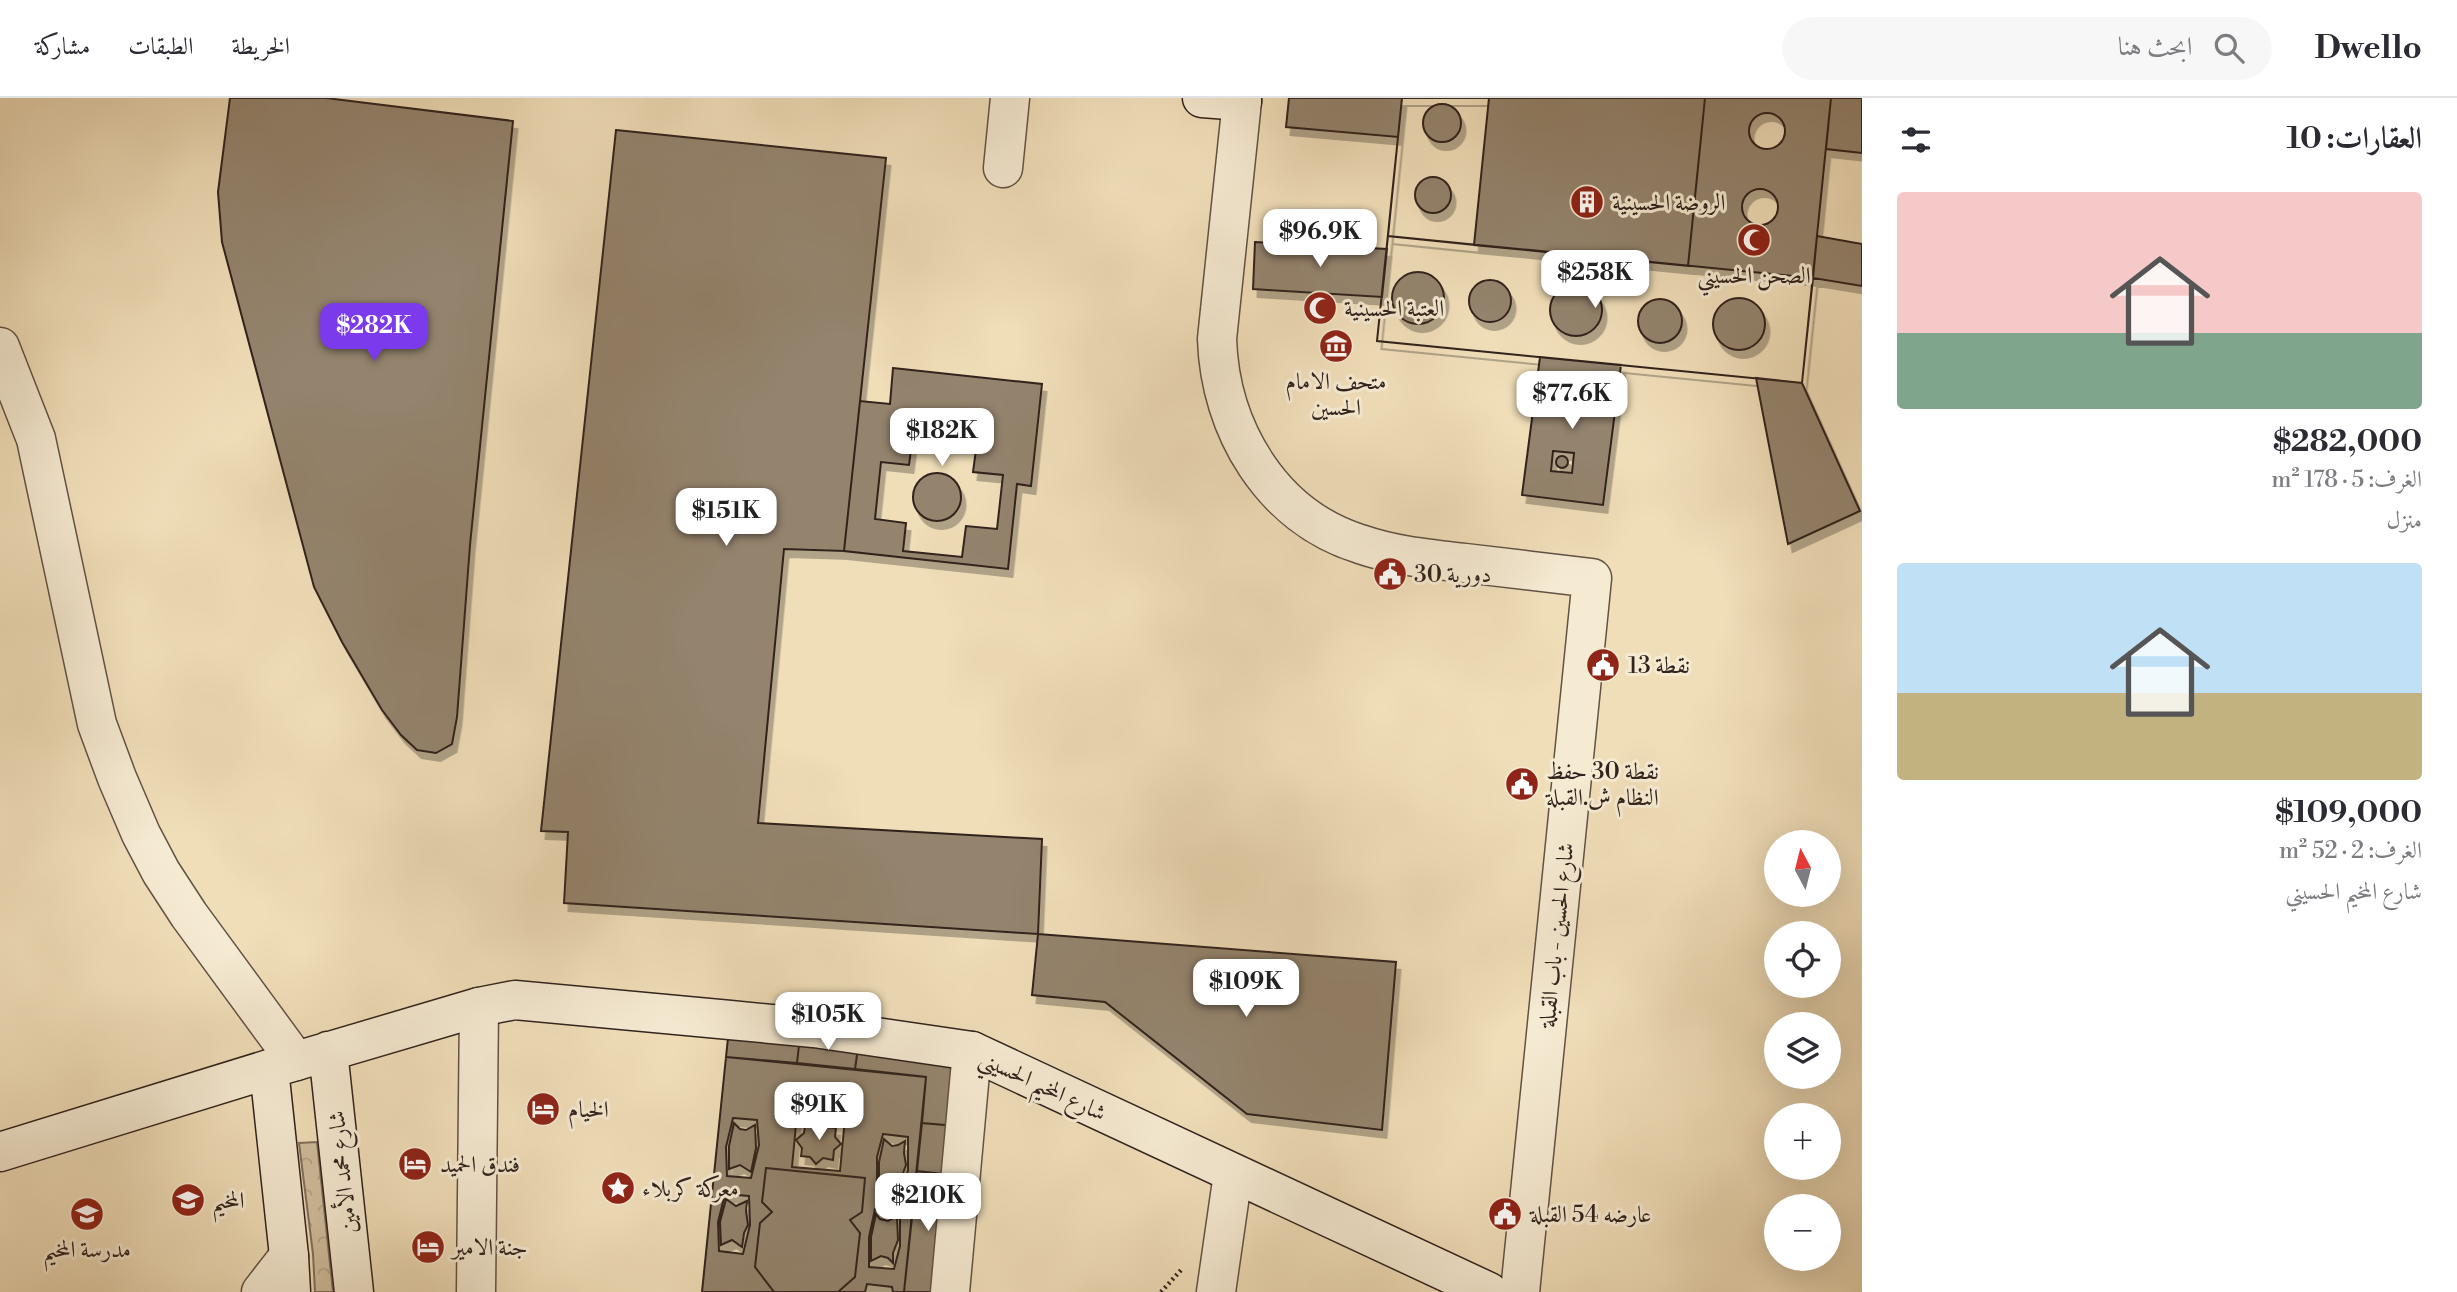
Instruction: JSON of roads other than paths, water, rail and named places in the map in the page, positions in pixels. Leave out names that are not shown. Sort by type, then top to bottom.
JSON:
[{"type":"street","points":[[1003,168],[1010,98]]},
{"type":"street","points":[[1202,98],[1242,100]]},
{"type":"street","name":"شارع الحسين - باب القبلة","points":[[1242,100],[1217,339],[1218,362],[1229,413],[1259,469],[1298,510],[1316,523],[1357,544],[1395,554],[1592,578],[1520,1292]]},
{"type":"street","points":[[0,347],[36,439],[95,713],[117,778],[141,834],[168,883],[298,1060],[290,1274],[261,1292]]},
{"type":"street","name":"شارع المخيم الحسيني","points":[[0,1152],[298,1060],[479,1007],[515,1000],[814,1028],[972,1051],[1489,1292]]},
{"type":"street","points":[[476,1292],[479,1007]]},
{"type":"street","points":[[950,1292],[972,1051]]},
{"type":"street","name":"شارع محمد الأمين","points":[[298,1060],[354,1292]]},
{"type":"street","points":[[1216,1292],[1233,1174]]},
{"type":"place","name":"الروضة الحسينية","points":[[1587,202]]},
{"type":"place","name":"الصحن الحسيني","points":[[1754,240]]},
{"type":"place","name":"العتبة الحسينية","points":[[1320,308]]},
{"type":"place","name":"متحف الامام الحسين","points":[[1336,346]]},
{"type":"place","name":"دورية 30","points":[[1390,574]]},
{"type":"place","name":"نقطة 13","points":[[1603,665]]},
{"type":"place","name":"نقطة 30 حفظ النظام ش.القبلة","points":[[1522,784]]},
{"type":"place","name":"الخيام","points":[[543,1109]]},
{"type":"place","name":"فندق الحميد","points":[[415,1164]]},
{"type":"place","name":"معركة كربلاء","points":[[618,1188]]},
{"type":"place","name":"المخيم","points":[[188,1200]]},
{"type":"place","name":"مدرسة المخيم","points":[[87,1214]]},
{"type":"place","name":"عارضه 54 القبلة","points":[[1505,1214]]},
{"type":"place","name":"جنة الامير","points":[[428,1247]]}]
